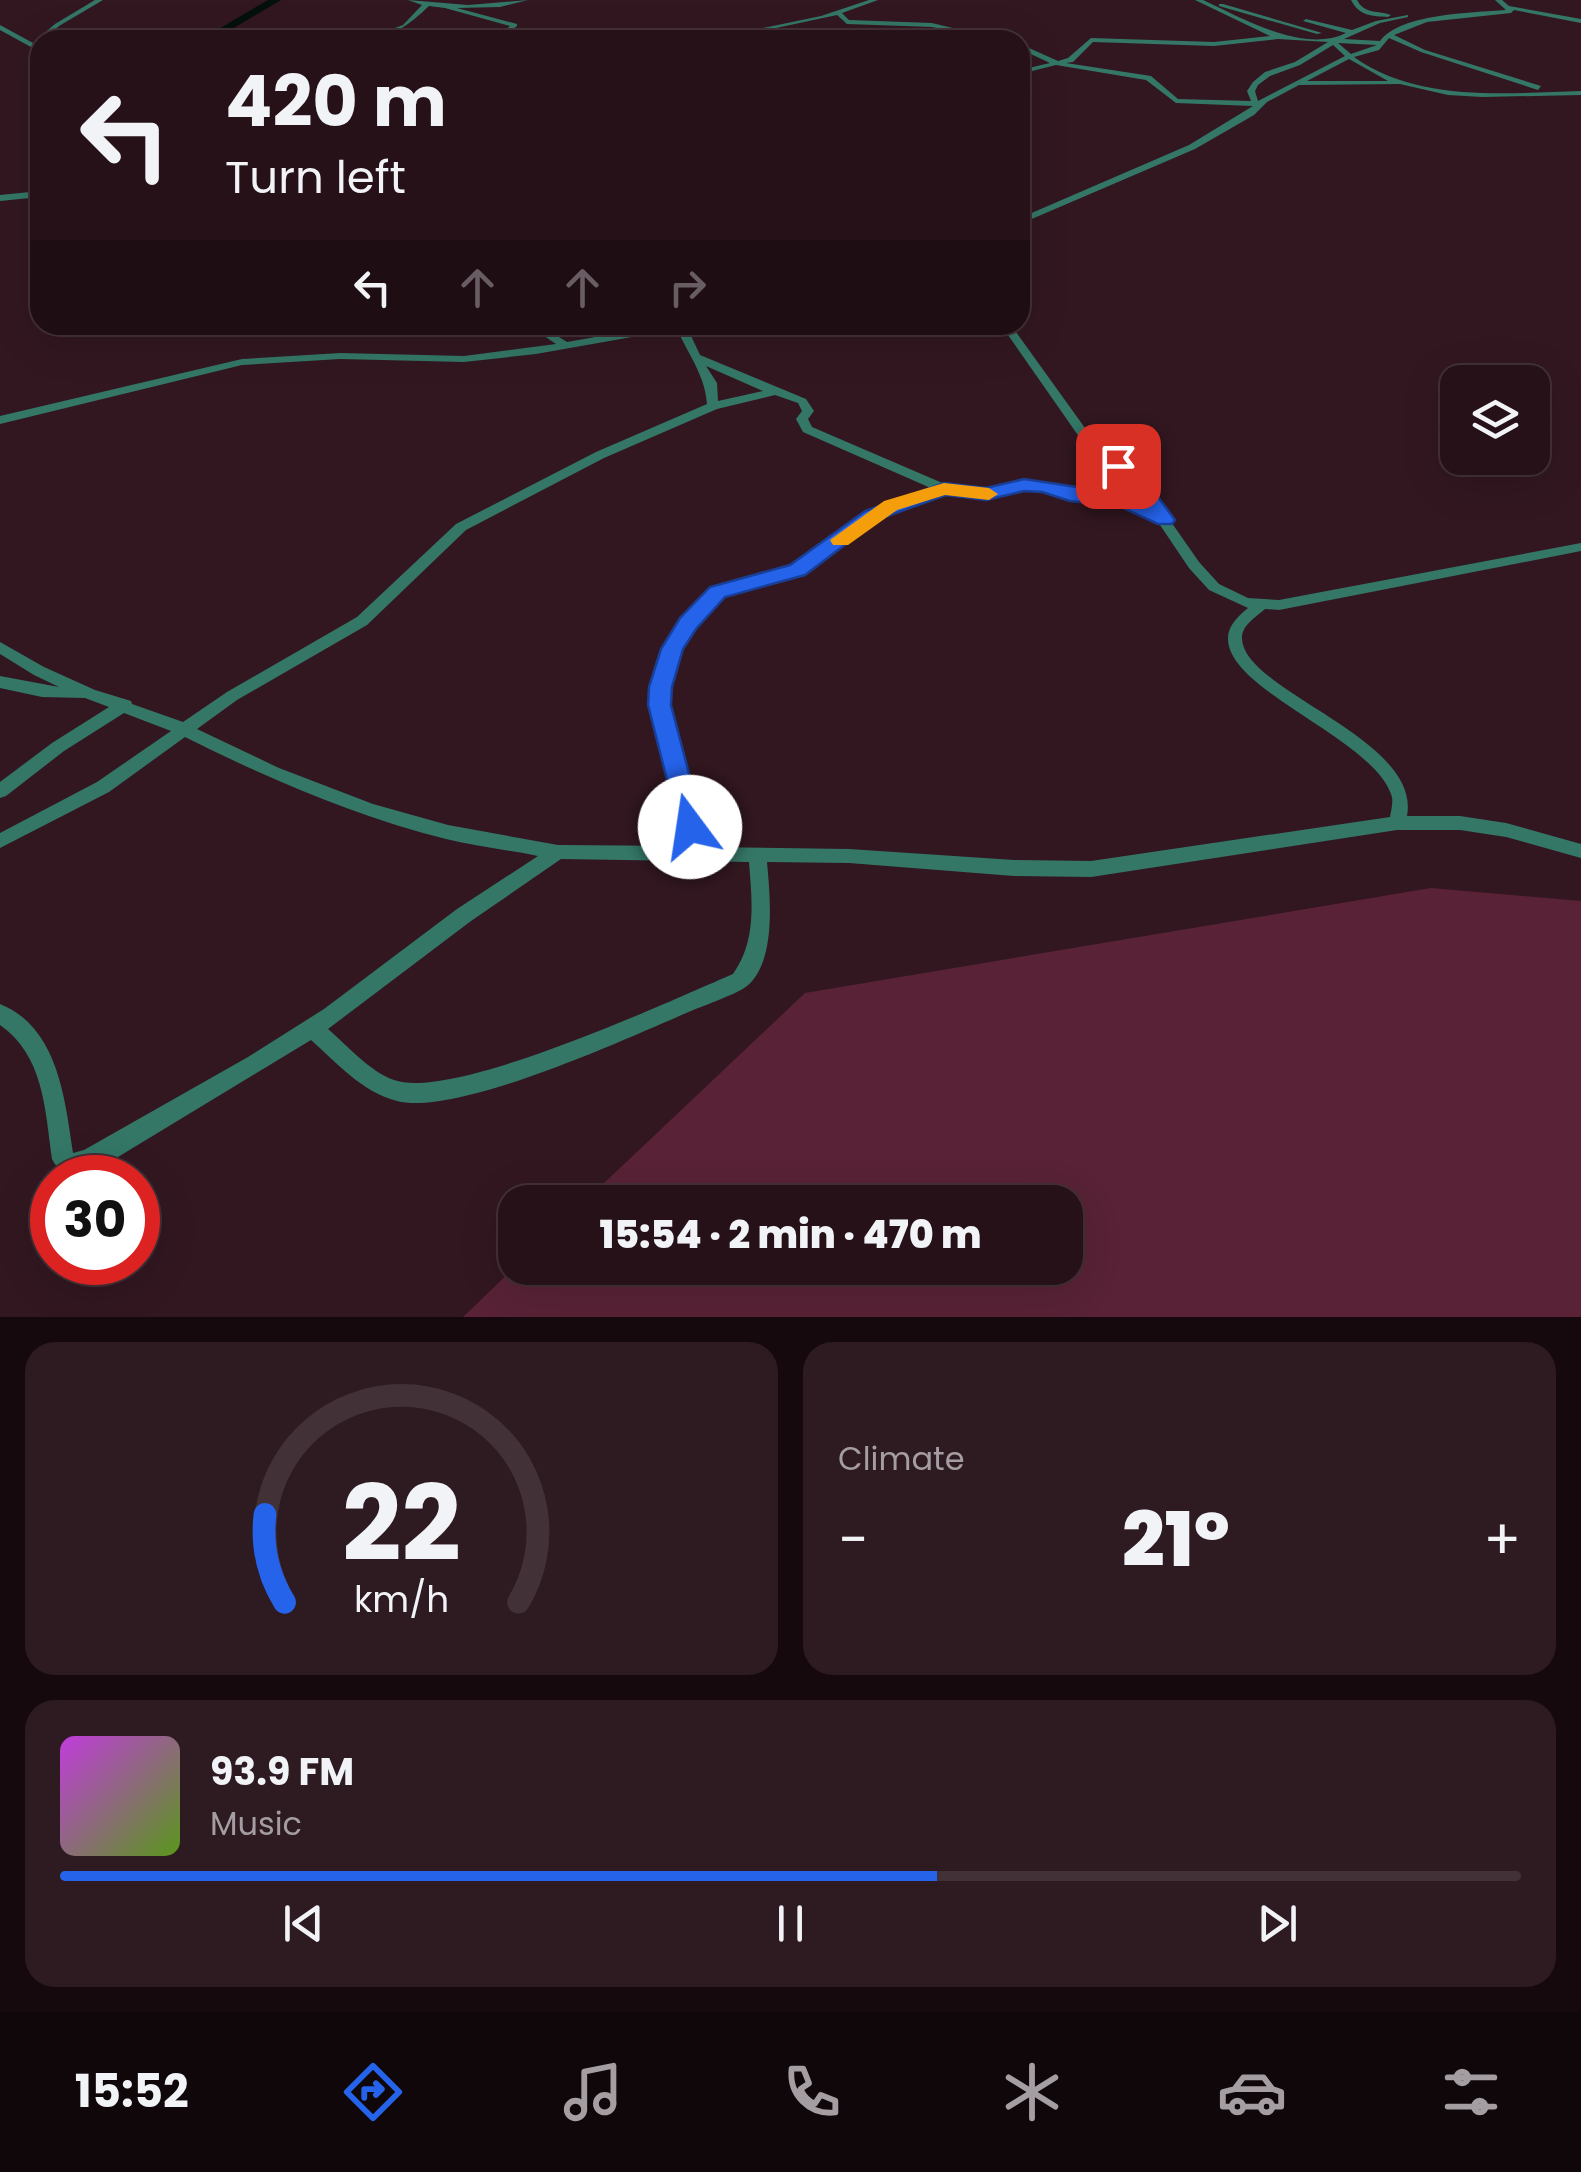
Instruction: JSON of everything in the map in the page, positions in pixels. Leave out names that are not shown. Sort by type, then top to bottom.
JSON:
[{"type":"street","points":[[52,30],[100,0]]},
{"type":"street","points":[[411,0],[442,5],[525,0]]},
{"type":"street","points":[[758,30],[808,21],[875,0]]},
{"type":"street","points":[[1200,0],[1295,23],[1333,39],[1350,56],[1387,78],[1411,84],[1468,94],[1581,95]]},
{"type":"street","points":[[1200,0],[1278,37]]},
{"type":"street","points":[[1354,0],[1358,10],[1366,14],[1429,19],[1512,8],[1581,21]]},
{"type":"street","points":[[1498,0],[1512,8]]},
{"type":"street","points":[[395,30],[405,26],[428,4]]},
{"type":"street","points":[[442,5],[515,25],[508,30]]},
{"type":"street","points":[[838,13],[847,22]]},
{"type":"street","points":[[1255,14],[1385,39],[1566,94]]},
{"type":"street","points":[[1366,14],[1373,23]]},
{"type":"street","points":[[1256,104],[1251,91],[1255,82],[1307,58],[1351,31],[1406,16]]},
{"type":"street","points":[[1030,70],[1076,57],[1085,42],[1091,40],[1198,44],[1278,37],[1385,39],[1429,19]]},
{"type":"street","points":[[808,21],[951,30]]},
{"type":"street","points":[[0,27],[30,45]]},
{"type":"street","points":[[0,36],[15,36]]},
{"type":"street","points":[[1030,51],[1059,64],[1148,78],[1176,101],[1256,104],[1350,56],[1377,49],[1385,39]]},
{"type":"street","points":[[1301,84],[1411,84]]},
{"type":"street","points":[[1030,217],[1192,146],[1251,113],[1256,104]]},
{"type":"street","points":[[0,198],[30,195]]},
{"type":"street","points":[[549,335],[566,346]]},
{"type":"street","points":[[0,420],[230,364],[340,356],[464,359],[626,335]]},
{"type":"street","points":[[686,335],[710,383],[714,406]]},
{"type":"street","points":[[1013,335],[1086,438],[1140,486],[1194,565],[1214,587],[1259,606]]},
{"type":"street","points":[[695,356],[750,384],[802,401],[808,410],[802,419],[807,428],[944,489],[986,494],[1024,485],[1044,486],[1070,495],[1123,500],[1165,520]]},
{"type":"street","points":[[0,841],[104,787],[150,757],[182,729],[362,621],[434,555],[452,532],[600,455],[714,406],[776,391]]},
{"type":"street","points":[[696,852],[660,705],[665,664],[688,624],[717,592],[798,570],[872,515],[944,489]]},
{"type":"street","points":[[1397,822],[1402,797],[1392,778],[1330,724],[1264,680],[1240,655],[1234,642],[1238,626],[1259,606],[1581,546]]},
{"type":"street","points":[[0,647],[39,671],[90,694],[182,729],[273,773],[371,810],[434,829],[558,852],[756,853],[1091,869],[1397,822],[1491,828],[1581,852]]},
{"type":"street","points":[[0,682],[42,692],[90,694]]},
{"type":"street","points":[[0,791],[58,747],[124,705]]},
{"type":"street","points":[[0,1014],[23,1030],[40,1050],[50,1072],[63,1159],[70,1164],[85,1161],[139,1135],[313,1028],[464,915],[558,852]]},
{"type":"street","points":[[313,1028],[372,1078],[400,1093],[458,1090],[502,1076],[740,980],[754,964],[758,947],[756,853]]},
{"type":"shaded area","points":[[1431,888],[1581,901],[1581,1317],[463,1317],[498,1283],[1083,1285],[1083,1185],[602,1185],[805,993]]},
{"type":"waterway","points":[[223,30],[276,0]]},
{"type":"slow traffic","points":[[840,540],[890,505],[944,489],[989,494]]},
{"type":"route","points":[[690,827],[660,705],[660,687],[672,649],[695,615],[710,604],[717,592],[798,570],[890,505],[944,489],[986,494],[1034,484],[1070,495],[1123,500],[1165,520],[1140,486],[1118,466]]}]
